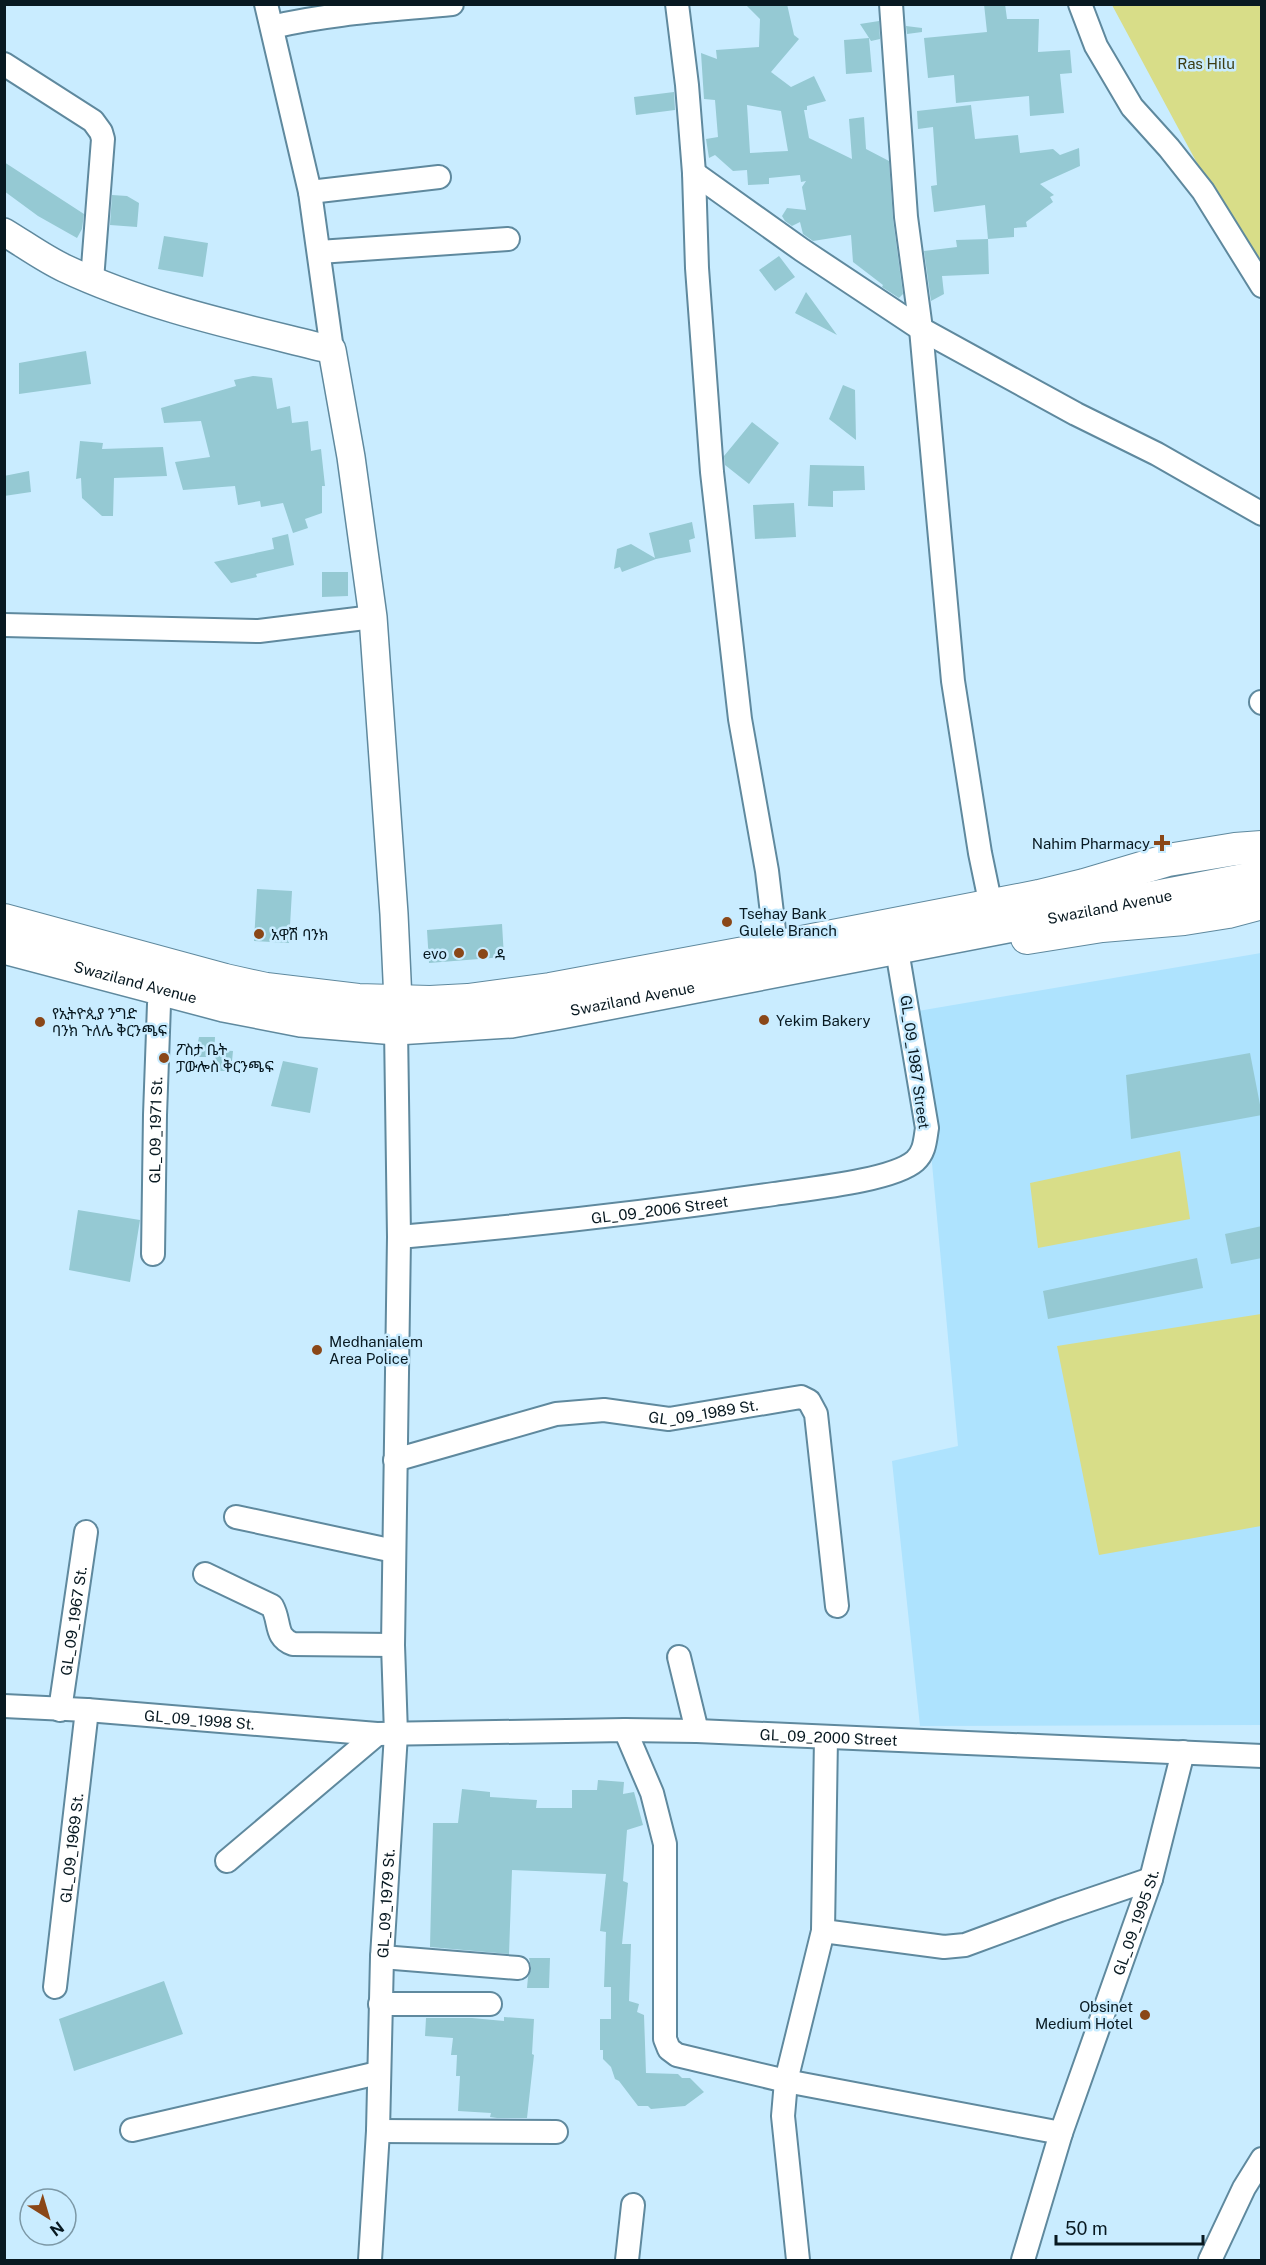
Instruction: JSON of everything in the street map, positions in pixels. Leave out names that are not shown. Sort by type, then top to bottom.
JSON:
[{"type":"main road","points":[[4,959],[159,1004],[277,1030],[397,1020],[468,1000],[510,996],[991,906],[1084,885],[1168,860],[1262,847]]},
{"type":"main road","name":"Swaziland Avenue","points":[[4,934],[224,993],[325,1011],[362,1013],[397,1020],[524,1007],[1262,867]]},
{"type":"main road","name":"Swaziland Avenue","points":[[4,947],[224,1005],[301,1020],[521,1019],[1262,877]]},
{"type":"main road","points":[[4,920],[225,980],[266,989],[358,1000],[397,1020],[469,1040],[527,1034],[1057,933],[1102,926],[1184,919],[1228,912],[1262,903]]},
{"type":"street","points":[[266,4],[310,192],[373,617],[397,1020]]},
{"type":"street","points":[[272,27],[301,20],[354,13],[452,4]]},
{"type":"street","points":[[677,4],[687,85],[694,173],[697,268],[712,472],[740,718],[767,871],[776,947]]},
{"type":"street","points":[[891,4],[906,217],[921,329],[953,681],[980,853],[991,906]]},
{"type":"street","points":[[1080,4],[1096,46],[1132,108],[1169,148],[1203,191],[1262,286]]},
{"type":"street","points":[[4,64],[93,121],[101,132],[103,139],[92,280]]},
{"type":"street","points":[[694,173],[802,250],[921,329],[1076,414],[1157,454],[1262,514]]},
{"type":"street","points":[[310,192],[439,177]]},
{"type":"street","points":[[4,232],[62,267],[127,295],[167,308],[332,350]]},
{"type":"street","points":[[319,252],[508,239]]},
{"type":"street","points":[[4,625],[259,632],[373,617]]},
{"type":"street","name":"GL_09_1987 Street","points":[[899,962],[927,1128],[924,1148],[916,1160]]},
{"type":"street","name":"GL_09_1971 St.","points":[[153,1254],[159,1004]]},
{"type":"street","name":"GL_09_1979 St.","points":[[370,2260],[378,2131],[386,1734],[393,1645],[399,1237],[397,1020]]},
{"type":"street","name":"GL_09_2006 Street","points":[[399,1237],[534,1225],[850,1183],[902,1169],[916,1160]]},
{"type":"street","name":"GL_09_1989 St.","points":[[395,1460],[556,1414],[604,1410],[669,1419],[801,1397],[809,1401],[816,1414],[837,1606]]},
{"type":"street","points":[[236,1517],[394,1551]]},
{"type":"street","name":"GL_09_1967 St.","points":[[60,1710],[87,1532]]},
{"type":"street","points":[[205,1574],[272,1606],[277,1614],[280,1633],[285,1641],[293,1644],[393,1645]]},
{"type":"street","points":[[679,1657],[697,1731]]},
{"type":"street","name":"GL_09_1998 St.","points":[[4,1706],[87,1710],[386,1734]]},
{"type":"street","name":"GL_09_1969 St.","points":[[54,1987],[87,1710]]},
{"type":"street","points":[[625,1730],[652,1793],[665,1844],[667,1873],[665,2039],[669,2049],[677,2055],[786,2081],[1061,2133]]},
{"type":"street","name":"GL_09_2000 Street","points":[[386,1734],[697,1731],[1262,1756]]},
{"type":"street","points":[[227,1861],[386,1734]]},
{"type":"street","points":[[798,2260],[783,2124],[786,2081],[823,1931],[826,1737]]},
{"type":"street","name":"GL_09_1995 St.","points":[[1023,2260],[1061,2133],[1151,1879],[1183,1752]]},
{"type":"street","points":[[823,1931],[944,1947],[965,1945],[1151,1879]]},
{"type":"street","points":[[382,1957],[518,1968]]},
{"type":"street","points":[[380,2004],[490,2004]]},
{"type":"street","points":[[132,2130],[378,2073]]},
{"type":"street","points":[[378,2131],[556,2132]]},
{"type":"street","points":[[1210,2260],[1244,2188],[1262,2158]]},
{"type":"street","points":[[627,2260],[633,2205]]},
{"type":"shaded area","points":[[1261,953],[1261,1725],[920,1726],[892,1461],[958,1446],[918,1011]]},
{"type":"green space","name":"Ras Hilu","points":[[1112,5],[1261,5],[1261,282]]},
{"type":"green space","points":[[1180,1151],[1190,1219],[1038,1248],[1030,1183]]},
{"type":"green space","points":[[1261,1314],[1261,1526],[1099,1555],[1057,1346]]},
{"type":"building","points":[[745,4],[787,4],[794,35],[799,39],[771,72],[791,87],[814,76],[826,101],[807,106],[807,110],[804,110],[809,138],[852,159],[849,119],[864,117],[866,149],[889,161],[893,219],[903,294],[899,298],[882,287],[883,285],[853,262],[851,235],[813,241],[803,234],[800,222],[792,226],[785,221],[782,216],[787,208],[806,210],[802,187],[806,181],[801,182],[800,175],[769,178],[769,184],[748,185],[747,170],[733,171],[715,155],[709,158],[706,139],[718,137],[715,100],[704,99],[701,53],[717,59],[716,50],[759,47],[760,19]],"holes":[[[747,105],[781,111],[788,151],[750,153]]]},
{"type":"building","points":[[984,4],[1005,4],[1007,19],[1039,19],[1038,52],[1070,50],[1072,73],[1060,74],[1064,113],[1030,116],[1029,96],[956,103],[954,75],[928,78],[924,38],[987,32]]},
{"type":"building","points":[[879,21],[880,39],[871,41],[860,24]]},
{"type":"building","points":[[906,26],[922,28],[922,32],[907,34]]},
{"type":"building","points":[[869,38],[872,72],[846,74],[844,40]]},
{"type":"building","points":[[674,92],[675,110],[636,115],[634,97]]},
{"type":"building","points":[[971,105],[975,139],[1018,135],[1020,153],[1053,149],[1060,155],[1079,148],[1080,166],[1040,184],[1054,195],[1050,197],[1053,202],[1026,222],[1027,227],[1014,228],[1014,237],[988,239],[985,205],[934,212],[931,186],[937,185],[933,127],[918,129],[917,111]]},
{"type":"building","points":[[4,162],[84,214],[82,229],[77,238],[38,216],[4,191]]},
{"type":"building","points":[[112,195],[127,196],[139,203],[137,227],[110,225]]},
{"type":"building","points":[[164,236],[208,243],[203,277],[158,269]]},
{"type":"building","points":[[988,239],[989,274],[942,276],[944,294],[931,301],[924,251],[957,247],[956,240]]},
{"type":"building","points":[[779,256],[795,277],[775,291],[759,270]]},
{"type":"building","points":[[806,292],[837,335],[795,313]]},
{"type":"building","points":[[86,351],[91,384],[19,394],[19,363]]},
{"type":"building","points":[[253,376],[272,378],[277,409],[290,406],[292,423],[308,421],[311,451],[321,449],[325,486],[322,486],[322,513],[305,519],[308,528],[293,533],[283,503],[261,507],[260,501],[238,505],[235,486],[183,490],[175,462],[210,457],[201,421],[164,423],[161,408],[236,386],[234,380]]},
{"type":"building","points":[[843,385],[855,390],[856,440],[829,419]]},
{"type":"building","points":[[752,422],[779,443],[749,484],[725,465],[724,456]]},
{"type":"building","points":[[80,441],[103,443],[102,449],[163,447],[167,476],[114,478],[113,516],[102,516],[82,498],[81,478],[76,479]]},
{"type":"building","points":[[810,465],[864,466],[865,490],[833,491],[833,507],[808,506]]},
{"type":"building","points":[[29,471],[31,492],[4,496],[4,476]]},
{"type":"building","points":[[794,503],[796,537],[755,539],[753,505]]},
{"type":"building","points":[[692,522],[695,538],[689,540],[691,552],[656,559],[622,572],[620,567],[614,569],[617,549],[631,544],[655,558],[649,533]]},
{"type":"building","points":[[288,534],[294,565],[231,583],[214,562],[274,549],[272,538]]},
{"type":"building","points":[[322,572],[348,572],[348,596],[322,597]]},
{"type":"building","points":[[257,889],[292,891],[289,943],[254,941]]},
{"type":"building","points":[[502,924],[504,957],[429,963],[427,930]]},
{"type":"building","points":[[199,1037],[215,1037],[214,1057],[195,1057]]},
{"type":"building","points":[[217,1050],[233,1051],[231,1071],[212,1071]]},
{"type":"building","points":[[1250,1053],[1262,1115],[1131,1139],[1126,1075]]},
{"type":"building","points":[[283,1061],[318,1068],[310,1113],[271,1106]]},
{"type":"building","points":[[78,1210],[140,1220],[130,1282],[69,1270]]},
{"type":"building","points":[[1262,1226],[1262,1258],[1231,1264],[1225,1234]]},
{"type":"building","points":[[1197,1258],[1203,1288],[1048,1319],[1043,1291]]},
{"type":"building","points":[[598,1780],[624,1782],[623,1794],[634,1792],[643,1825],[627,1830],[623,1881],[628,1883],[622,1944],[631,1944],[629,2001],[639,2004],[637,2012],[644,2015],[646,2073],[678,2074],[682,2078],[690,2078],[704,2092],[685,2106],[651,2109],[648,2106],[638,2106],[615,2079],[611,2067],[603,2059],[603,2050],[600,2050],[600,2019],[611,2019],[611,1987],[604,1987],[606,1932],[600,1931],[606,1874],[512,1870],[509,1954],[430,1947],[433,1823],[458,1823],[462,1789],[490,1792],[490,1797],[537,1800],[536,1808],[572,1808],[572,1790],[597,1790]]},
{"type":"building","points":[[529,1958],[550,1958],[549,1988],[527,1988],[531,1968]]},
{"type":"building","points":[[164,1981],[183,2034],[74,2071],[59,2019]]},
{"type":"building","points":[[504,2017],[534,2019],[532,2054],[534,2055],[527,2118],[497,2118],[490,2117],[491,2113],[458,2111],[460,2076],[456,2076],[457,2055],[451,2055],[453,2038],[425,2036],[426,2018],[504,2021]]},
{"type":"place","name":"Nahim Pharmacy","points":[[1162,843]]},
{"type":"place","name":"Tsehay Bank Gulele Branch","points":[[727,922]]},
{"type":"place","name":"አዋሽ ባንክ","points":[[259,934]]},
{"type":"place","name":"evo","points":[[459,953]]},
{"type":"place","name":"ዳ","points":[[483,954]]},
{"type":"place","name":"Yekim Bakery","points":[[764,1020]]},
{"type":"place","name":"የኢትዮጲያ ንግድ ባንክ ጉለሌ ቅርንጫፍ","points":[[40,1022]]},
{"type":"place","name":"ፖስታ ቤት ፓውሎስ ቅርንጫፍ","points":[[164,1058]]},
{"type":"place","name":"Medhanialem Area Police","points":[[317,1350]]},
{"type":"place","name":"Obsinet Medium Hotel","points":[[1145,2015]]}]
